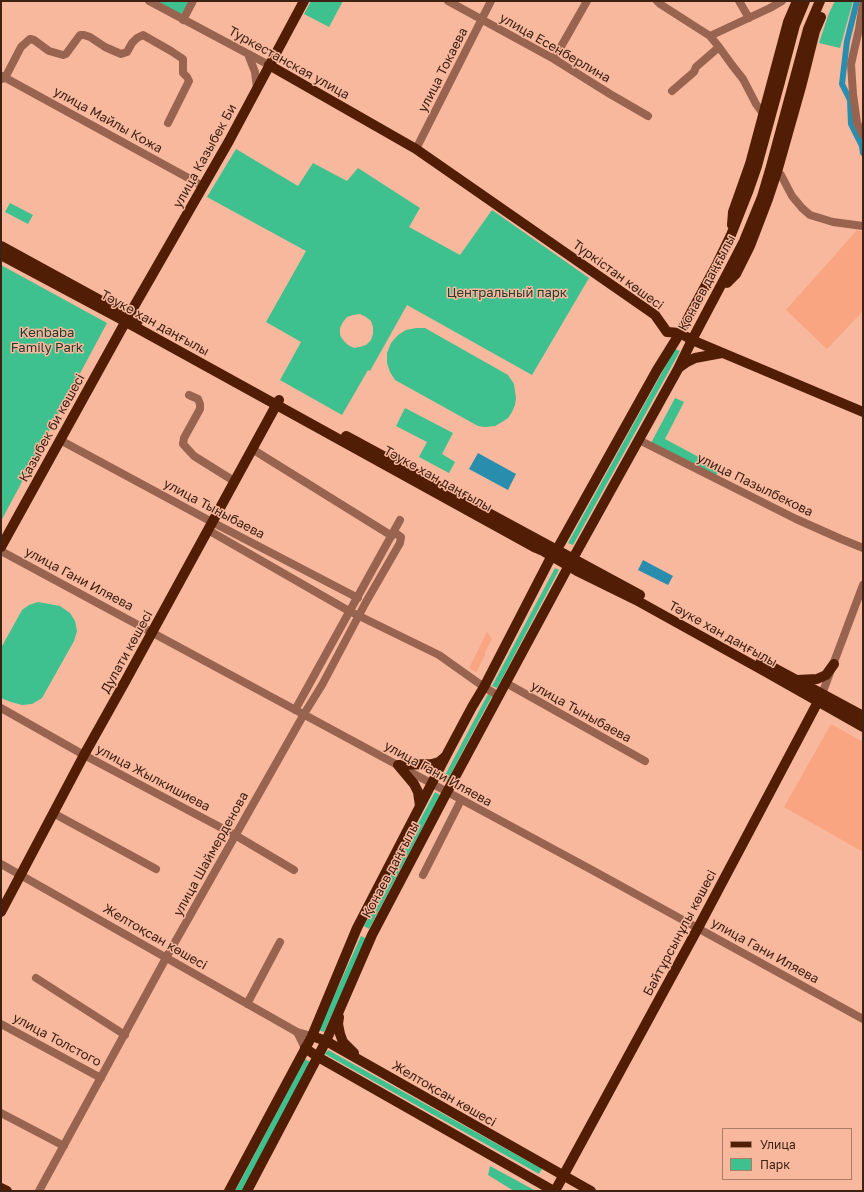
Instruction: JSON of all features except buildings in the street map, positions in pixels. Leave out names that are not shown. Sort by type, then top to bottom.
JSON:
[{"type":"main road","name":"улица Казыбек Би","points":[[127,319],[229,141],[304,1]]},
{"type":"main road","points":[[731,235],[733,212],[750,164],[774,80],[788,22],[797,1]]},
{"type":"main road","name":"Қонаев даңғылы","points":[[229,1191],[312,1036],[357,928],[446,756],[554,553],[663,359],[680,333],[717,264],[731,235],[757,166],[795,25],[805,1]]},
{"type":"main road","name":"Қонаев даңғылы","points":[[247,1191],[326,1041],[372,935],[571,562],[678,369],[748,232],[762,197],[770,170],[808,29],[820,1]]},
{"type":"main road","points":[[718,291],[736,274],[758,226],[777,172],[815,31],[827,1]]},
{"type":"main road","points":[[781,49],[792,38]]},
{"type":"main road","name":"Туркестанская улица","points":[[269,65],[416,149]]},
{"type":"main road","name":"Түркістан көшесі","points":[[416,149],[655,315],[667,332],[680,333],[722,353],[863,412]]},
{"type":"main road","points":[[748,232],[758,226]]},
{"type":"main road","name":"Тәуке хан даңғылы","points":[[1,246],[127,319],[554,553],[796,680],[863,727]]},
{"type":"main road","name":"Тәуке хан даңғылы","points":[[1,256],[127,319]]},
{"type":"main road","points":[[655,315],[663,331],[665,342],[663,359]]},
{"type":"main road","name":"Қазыбек би көшесі","points":[[1,547],[127,319]]},
{"type":"main road","points":[[678,369],[695,358],[722,353]]},
{"type":"main road","name":"Тәуке хан даңғылы","points":[[278,402],[536,548],[554,553]]},
{"type":"main road","name":"Дулати көшесі","points":[[1,912],[84,755],[278,402]]},
{"type":"main road","points":[[536,548],[542,553],[544,558],[543,573]]},
{"type":"main road","name":"Тәуке хан даңғылы","points":[[571,562],[751,663],[821,698],[863,716]]},
{"type":"main road","points":[[796,680],[817,679],[826,675],[834,664]]},
{"type":"main road","name":"Байтұрсынұлы көшесі","points":[[554,1191],[698,928],[821,698]]},
{"type":"main road","points":[[398,765],[432,764],[439,762],[446,756]]},
{"type":"main road","points":[[398,765],[414,784],[418,792],[420,806]]},
{"type":"main road","points":[[357,928],[372,935]]},
{"type":"main road","points":[[340,1010],[338,1024],[343,1042],[352,1052],[375,1069]]},
{"type":"main road","name":"Желтоқсан көшесі","points":[[312,1036],[326,1041],[591,1191]]},
{"type":"main road","points":[[306,1048],[318,1057],[554,1191]]},
{"type":"main road","points":[[1,1188],[7,1191]]},
{"type":"street","name":"Туркестанская улица","points":[[149,1],[269,65]]},
{"type":"street","points":[[183,20],[193,1]]},
{"type":"street","name":"улица Есенберлина","points":[[448,1],[554,59],[648,116]]},
{"type":"street","name":"улица Токаева","points":[[416,149],[491,1]]},
{"type":"street","points":[[554,59],[587,1]]},
{"type":"street","points":[[657,1],[710,36],[742,79],[764,115]]},
{"type":"street","points":[[739,1],[749,18]]},
{"type":"street","points":[[710,36],[782,1]]},
{"type":"street","points":[[863,4],[862,20],[851,64],[857,123],[863,135]]},
{"type":"street","points":[[2,77],[21,47],[30,39],[34,40],[49,51],[63,55],[66,54],[80,35],[84,35],[121,54],[128,52],[137,38],[143,35],[183,59],[183,73],[189,81],[168,123]]},
{"type":"street","points":[[672,91],[719,47]]},
{"type":"street","points":[[248,54],[255,72],[257,88]]},
{"type":"street","name":"улица Майлы Кожа","points":[[2,77],[203,186]]},
{"type":"street","points":[[777,172],[781,175],[792,196],[810,215],[833,222],[863,226]]},
{"type":"street","points":[[189,394],[198,400],[200,409],[182,444],[194,456],[234,481]]},
{"type":"street","name":"улица Тыныбаева","points":[[60,440],[210,526],[359,616],[439,655],[499,696]]},
{"type":"street","name":"улица Пазылбекова","points":[[639,440],[796,519],[863,548]]},
{"type":"street","points":[[252,449],[393,534]]},
{"type":"street","points":[[295,710],[400,520]]},
{"type":"street","name":"улица Тыныбаева","points":[[210,526],[358,598]]},
{"type":"street","name":"улица Шаймерденова","points":[[39,1191],[166,958],[304,714],[322,685],[366,602],[400,543],[401,536],[393,534]]},
{"type":"street","name":"улица Гани Иляева","points":[[1,550],[863,1019]]},
{"type":"street","points":[[821,698],[863,585]]},
{"type":"street","name":"улица Тыныбаева","points":[[506,684],[645,761]]},
{"type":"street","name":"улица Жылкишиева","points":[[1,708],[84,755],[235,835],[294,870]]},
{"type":"street","points":[[423,875],[461,800]]},
{"type":"street","points":[[53,813],[156,869]]},
{"type":"street","name":"Желтоқсан көшесі","points":[[1,864],[297,1032],[312,1036]]},
{"type":"street","points":[[247,1004],[280,942]]},
{"type":"street","points":[[36,978],[125,1035]]},
{"type":"street","name":"улица Толстого","points":[[1,1024],[101,1078]]},
{"type":"street","points":[[297,1032],[306,1048]]},
{"type":"street","points":[[1,1113],[64,1146]]},
{"type":"shaded area","points":[[857,230],[863,232],[863,311],[827,349],[786,310]]},
{"type":"shaded area","points":[[487,632],[492,639],[476,672],[469,668]]},
{"type":"shaded area","points":[[831,724],[863,742],[863,852],[784,807]]},
{"type":"green space","points":[[156,1],[191,1],[183,16]]},
{"type":"green space","points":[[311,1],[343,1],[329,27],[304,14]]},
{"type":"green space","points":[[835,1],[853,1],[840,48],[819,43],[829,13]]},
{"type":"green space","name":"Центральный парк","points":[[236,149],[298,186],[313,163],[347,181],[358,168],[420,208],[409,227],[460,255],[492,210],[589,278],[532,375],[407,305],[370,371],[368,370],[342,415],[280,380],[301,342],[266,322],[306,251],[207,197]],"holes":[[[360,314],[371,321],[373,327],[371,340],[366,345],[360,347],[354,348],[348,345],[340,335],[340,328],[343,322],[347,317],[353,315]]]},
{"type":"green space","points":[[10,203],[33,215],[28,224],[5,212]]},
{"type":"green space","name":"Kenbaba Family Park","points":[[1,265],[107,323],[1,521]]},
{"type":"green space","points":[[425,328],[508,375],[514,384],[516,398],[515,405],[508,418],[495,426],[478,426],[395,380],[387,363],[387,353],[391,343],[398,335],[406,330]]},
{"type":"green space","points":[[675,349],[680,351],[573,545],[568,543]]},
{"type":"green space","points":[[675,398],[684,402],[665,439],[721,469],[715,476],[651,443]]},
{"type":"green space","points":[[405,408],[453,433],[442,454],[455,462],[449,473],[419,457],[427,442],[396,426]]},
{"type":"green space","points":[[555,568],[559,570],[497,688],[492,686]]},
{"type":"green space","points":[[38,602],[60,606],[70,613],[75,621],[77,631],[74,641],[42,698],[32,704],[22,705],[1,698],[1,648],[22,610],[29,605]]},
{"type":"green space","points":[[488,694],[492,696],[447,781],[443,779]]},
{"type":"green space","points":[[435,792],[440,795],[369,929],[364,926]]},
{"type":"green space","points":[[361,936],[367,939],[324,1032],[319,1030]]},
{"type":"green space","points":[[328,1050],[542,1169],[539,1174],[325,1054]]},
{"type":"green space","points":[[305,1059],[310,1062],[242,1191],[235,1191]]},
{"type":"green space","points":[[490,1166],[536,1191],[514,1191],[488,1175]]},
{"type":"water","points":[[478,453],[516,474],[508,490],[469,469]]},
{"type":"water","points":[[643,560],[673,576],[668,585],[638,570]]},
{"type":"waterway","points":[[857,1],[847,41],[842,84],[850,100],[851,124],[862,146],[863,153]]}]
